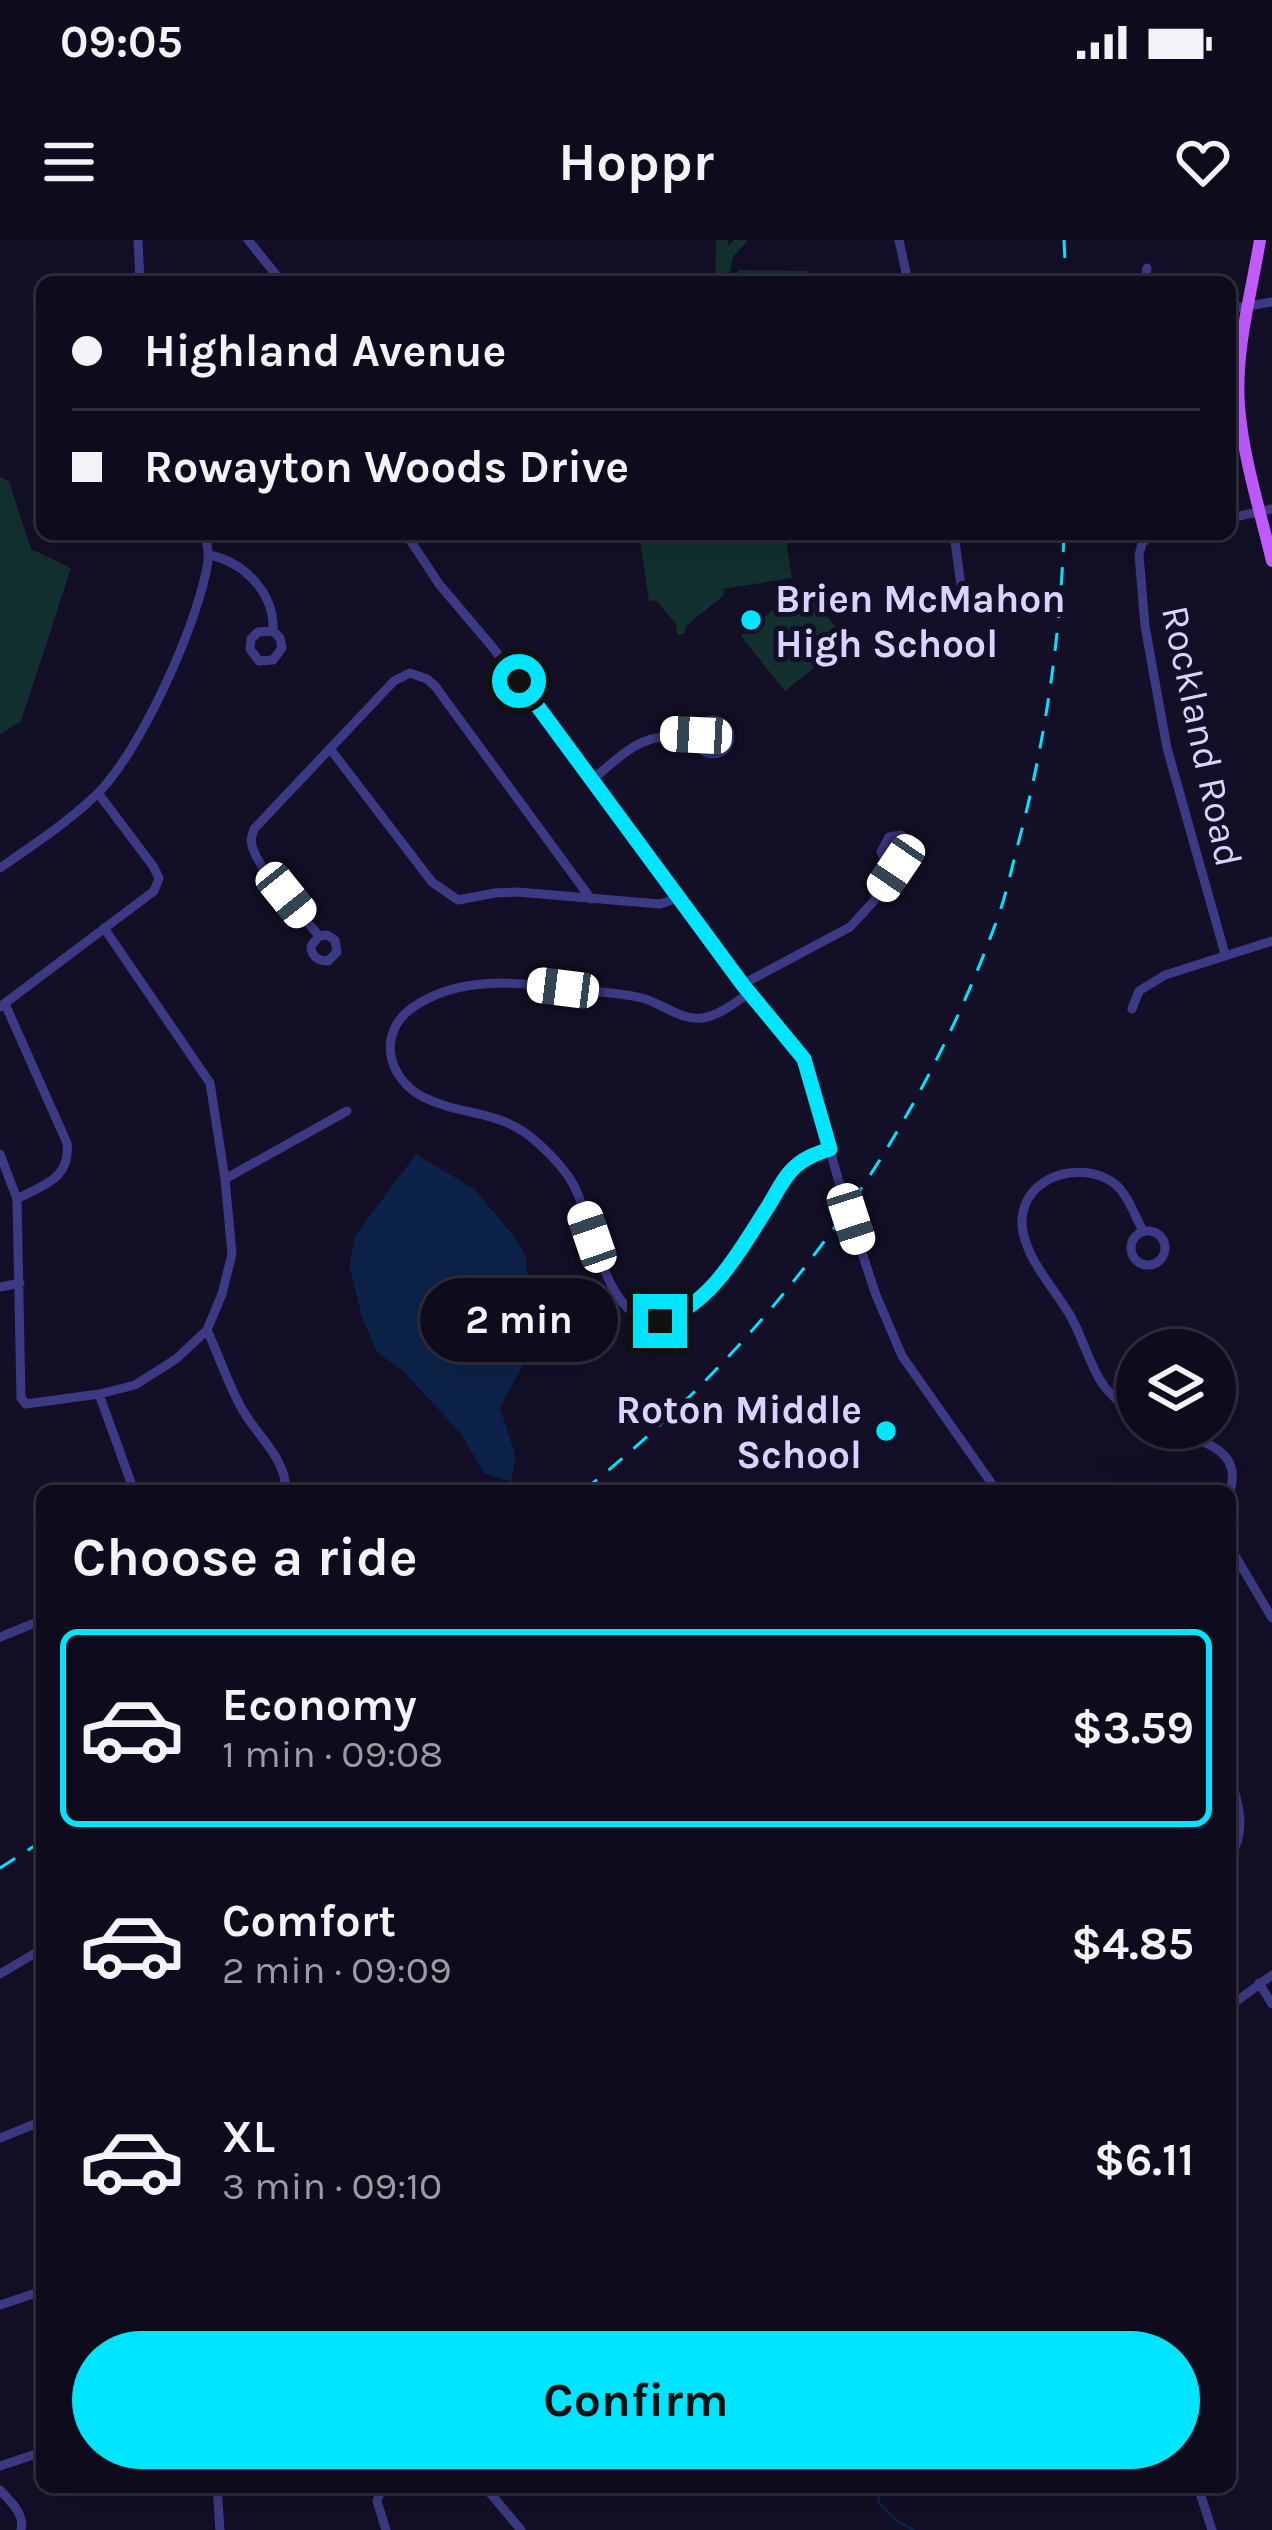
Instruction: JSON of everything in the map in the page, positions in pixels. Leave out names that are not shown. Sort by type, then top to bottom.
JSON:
[{"type":"main road","points":[[1260,240],[1241,349],[1239,406],[1246,451],[1266,511],[1272,561]]},
{"type":"street","points":[[138,240],[140,276]]},
{"type":"street","points":[[248,240],[277,276]]},
{"type":"street","points":[[898,240],[907,276]]},
{"type":"street","points":[[1146,276],[1147,268]]},
{"type":"street","points":[[1236,308],[1272,302]]},
{"type":"street","points":[[1236,517],[1266,511]]},
{"type":"street","points":[[0,868],[98,793],[136,741],[200,601],[209,555],[206,540]]},
{"type":"street","points":[[410,540],[804,1059],[863,1256],[902,1356],[993,1485]]},
{"type":"street","points":[[955,540],[961,586]]},
{"type":"street","name":"Rockland Road","points":[[1146,540],[1139,555],[1145,626],[1167,748],[1225,954]]},
{"type":"street","points":[[209,555],[243,568],[267,602],[273,631]]},
{"type":"street","points":[[319,936],[261,864],[251,839],[254,830],[394,681],[410,673],[427,679],[591,898]]},
{"type":"street","points":[[593,779],[629,748],[651,737],[696,735]]},
{"type":"street","points":[[331,750],[432,882],[458,900],[518,892],[660,904],[678,898]]},
{"type":"street","points":[[16,1199],[58,1176],[68,1157],[67,1143],[2,1005],[154,891],[159,878],[98,793]]},
{"type":"street","points":[[830,1149],[810,1156],[790,1172],[712,1286],[668,1319],[646,1319],[625,1305],[608,1280],[577,1192],[565,1172],[521,1129],[420,1095],[402,1078],[390,1051],[392,1031],[404,1014],[434,996],[473,985],[525,983],[640,998],[692,1018],[715,1014],[746,988],[850,928],[896,868]]},
{"type":"street","points":[[0,1154],[16,1199],[21,1398],[26,1404],[135,1385],[206,1330],[223,1294],[232,1254],[210,1083],[104,928]]},
{"type":"street","points":[[1132,1009],[1139,991],[1165,975],[1272,940]]},
{"type":"street","points":[[225,1178],[347,1111]]},
{"type":"street","points":[[1116,1397],[1106,1389],[1070,1316],[1032,1258],[1023,1236],[1022,1216],[1040,1186],[1058,1174],[1079,1171],[1112,1181],[1123,1192],[1142,1232]]},
{"type":"street","points":[[0,1287],[20,1283]]},
{"type":"street","points":[[206,1330],[244,1413],[278,1460],[287,1485]]},
{"type":"street","points":[[99,1394],[132,1485]]},
{"type":"street","points":[[1219,1449],[1230,1460],[1231,1485]]},
{"type":"street","points":[[1236,1557],[1272,1618]]},
{"type":"street","points":[[0,1637],[36,1623]]},
{"type":"street","points":[[1236,1796],[1241,1828],[1236,1848]]},
{"type":"street","points":[[0,1974],[36,1953]]},
{"type":"street","points":[[1236,2001],[1272,1976]]},
{"type":"street","points":[[1258,1983],[1272,2004]]},
{"type":"street","points":[[0,2138],[36,2123]]},
{"type":"street","points":[[0,2305],[36,2293]]},
{"type":"street","points":[[0,2466],[36,2454]]},
{"type":"street","points":[[0,2490],[17,2509],[21,2530]]},
{"type":"street","points":[[218,2493],[220,2530]]},
{"type":"street","points":[[380,2493],[377,2501],[386,2530]]},
{"type":"street","points":[[490,2493],[521,2530]]},
{"type":"street","points":[[1200,2493],[1212,2530]]},
{"type":"green space","points":[[716,240],[728,240],[729,246],[734,240],[748,240],[733,257],[729,276],[715,276]]},
{"type":"green space","points":[[738,270],[808,271],[808,276],[738,276]]},
{"type":"green space","points":[[0,477],[9,481],[31,549],[71,568],[21,721],[0,734]]},
{"type":"green space","points":[[640,540],[786,540],[792,578],[723,589],[724,595],[686,626],[685,633],[679,635],[677,625],[656,600],[649,601]]},
{"type":"green space","points":[[803,586],[847,641],[785,691],[741,636]]},
{"type":"water","points":[[416,1154],[474,1189],[526,1257],[533,1346],[500,1408],[516,1457],[511,1482],[484,1473],[461,1434],[404,1372],[377,1352],[362,1317],[349,1265],[356,1235]]},
{"type":"waterway","points":[[879,2493],[878,2502],[913,2530]]},
{"type":"railway","points":[[1064,240],[1066,276]]},
{"type":"railway","points":[[590,1485],[716,1370],[775,1304],[830,1233],[925,1082],[964,1001],[1008,883],[1050,692],[1064,540]]},
{"type":"railway","points":[[0,1868],[36,1845]]},
{"type":"place","name":"Brien McMahon High School","points":[[751,620]]},
{"type":"place","name":"Roton Middle School","points":[[886,1431]]},
{"type":"route","points":[[519,681],[743,985],[804,1059],[830,1149],[810,1156],[790,1172],[712,1286],[660,1321]]}]
